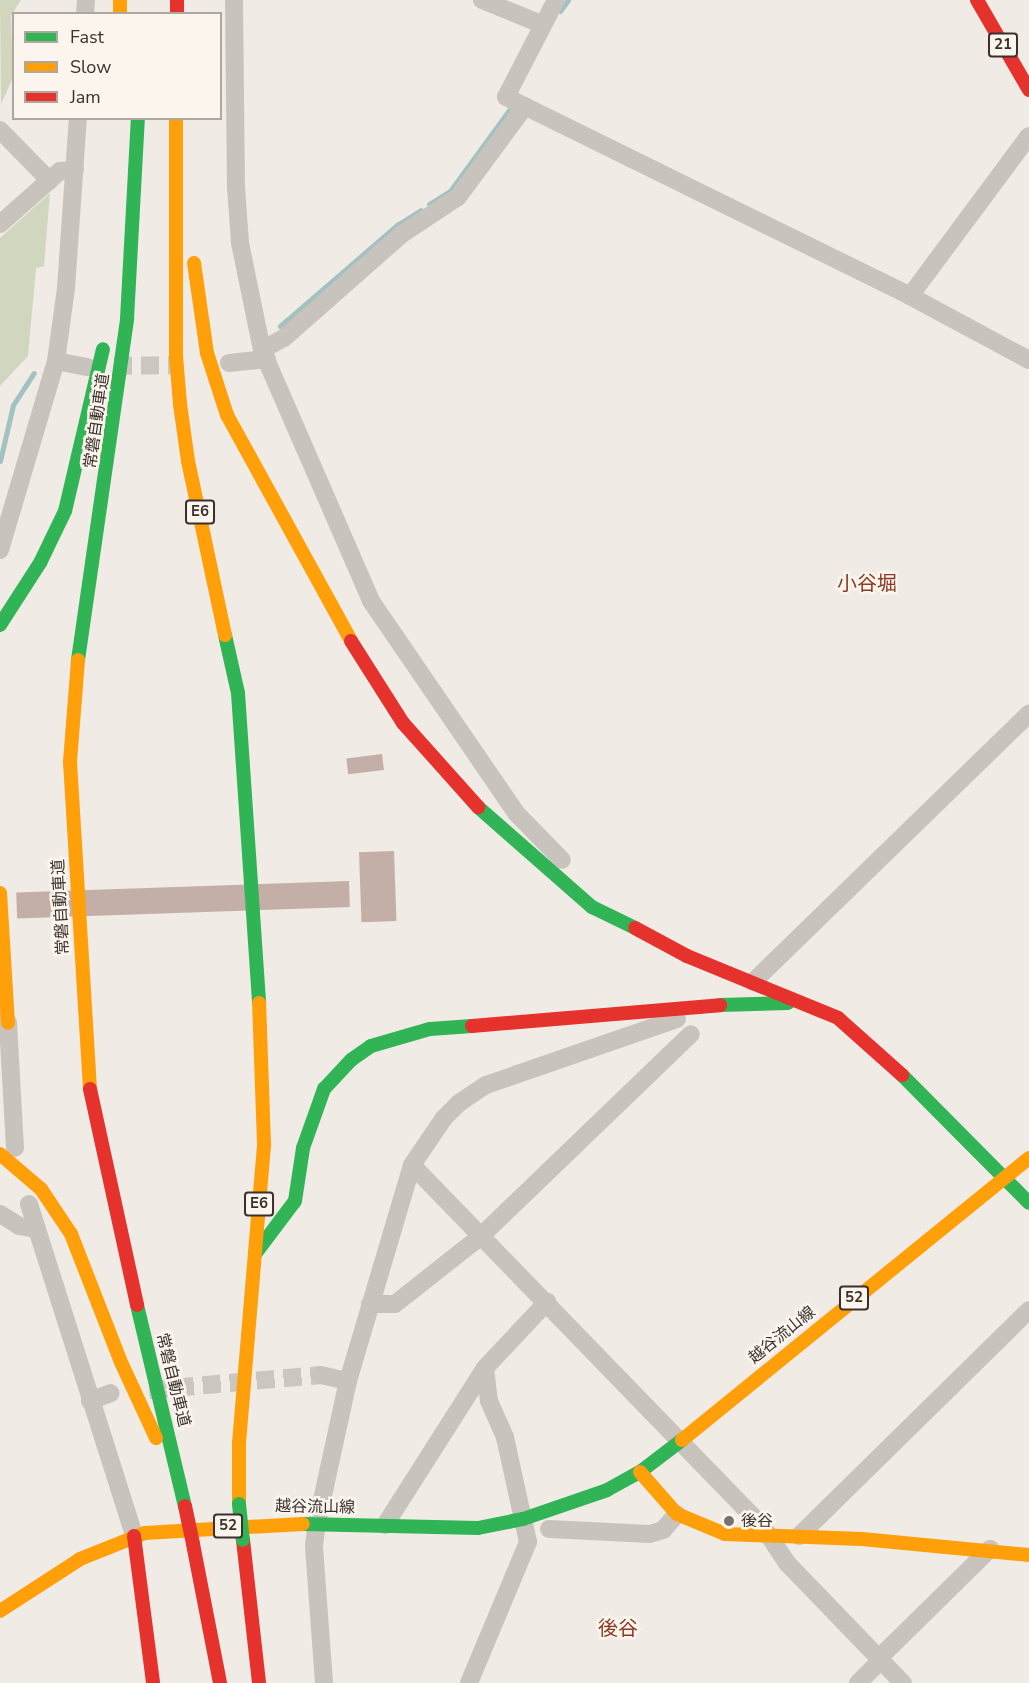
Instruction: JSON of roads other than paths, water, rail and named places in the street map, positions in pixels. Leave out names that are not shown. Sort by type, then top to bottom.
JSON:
[{"type":"main road","name":"21","points":[[977,0],[1029,90]]},
{"type":"main road","name":"常磐自動車道","points":[[138,120],[126,331],[73,691],[70,762],[85,1057],[95,1125],[184,1501],[219,1683]]},
{"type":"main road","points":[[177,120],[207,353],[227,415],[370,677],[403,723],[474,804],[592,907],[687,956],[816,1007],[866,1039],[1029,1203]]},
{"type":"main road","name":"E6","points":[[177,120],[176,356],[180,404],[189,461],[231,646],[241,733],[263,1069],[264,1144],[239,1443],[239,1504],[260,1683]]},
{"type":"main road","points":[[0,625],[40,563],[65,511],[99,377],[106,332]]},
{"type":"main road","points":[[0,893],[4,1016]]},
{"type":"main road","points":[[255,1254],[295,1201],[303,1148],[324,1089],[351,1060],[371,1046],[430,1029],[759,1000],[816,1007]]},
{"type":"main road","points":[[8,1151],[41,1189],[71,1234],[120,1360],[184,1501]]},
{"type":"main road","name":"越谷流山線","points":[[0,1611],[80,1559],[134,1536],[272,1522],[478,1528],[524,1519],[596,1495],[640,1472],[680,1441],[1029,1158]]},
{"type":"main road","points":[[640,1472],[677,1514],[725,1534],[799,1536],[990,1549],[1029,1555]]},
{"type":"main road","points":[[134,1536],[153,1683]]},
{"type":"street","points":[[234,0],[236,198],[240,243],[265,354],[371,601],[517,814],[635,928]]},
{"type":"street","points":[[482,0],[541,24]]},
{"type":"street","points":[[556,0],[541,24],[506,97],[910,296],[1029,360]]},
{"type":"street","points":[[230,363],[265,354],[402,234],[458,197],[525,106]]},
{"type":"street","points":[[0,550],[56,361],[66,288],[78,120]]},
{"type":"street","points":[[0,130],[50,180]]},
{"type":"street","points":[[910,296],[1029,136]]},
{"type":"street","points":[[0,224],[60,171],[75,170]]},
{"type":"street","points":[[56,361],[87,367]]},
{"type":"street","points":[[753,982],[1029,714]]},
{"type":"street","points":[[324,1683],[314,1546],[317,1523],[348,1381],[412,1165],[444,1118],[459,1103],[486,1085],[720,1005]]},
{"type":"street","points":[[4,1016],[8,1151]]},
{"type":"street","points":[[370,1304],[395,1304],[481,1236],[691,1034]]},
{"type":"street","points":[[412,1165],[770,1535],[787,1563],[903,1683]]},
{"type":"street","points":[[29,1204],[134,1536]]},
{"type":"street","points":[[0,1214],[19,1226],[36,1229]]},
{"type":"street","points":[[385,1525],[485,1368],[547,1302]]},
{"type":"street","points":[[799,1536],[1029,1310]]},
{"type":"street","points":[[469,1683],[528,1542],[505,1437],[489,1401],[485,1368]]},
{"type":"street","points":[[321,1375],[348,1381]]},
{"type":"street","points":[[90,1401],[111,1393]]},
{"type":"street","points":[[549,1529],[650,1534],[663,1530],[677,1514]]},
{"type":"street","points":[[858,1683],[990,1549]]},
{"type":"waterway","points":[[560,11],[568,0]]},
{"type":"waterway","points":[[429,204],[450,191],[509,110]]},
{"type":"waterway","points":[[280,326],[397,225],[421,210]]},
{"type":"waterway","points":[[0,461],[13,405],[34,373]]},
{"type":"tunnel","points":[[114,366],[183,365]]},
{"type":"tunnel","points":[[149,1390],[321,1375]]},
{"type":"place","name":"後谷","points":[[729,1521]]},
{"type":"district","name":"小谷堀","points":[[867,583]]},
{"type":"district","name":"後谷","points":[[618,1628]]}]
